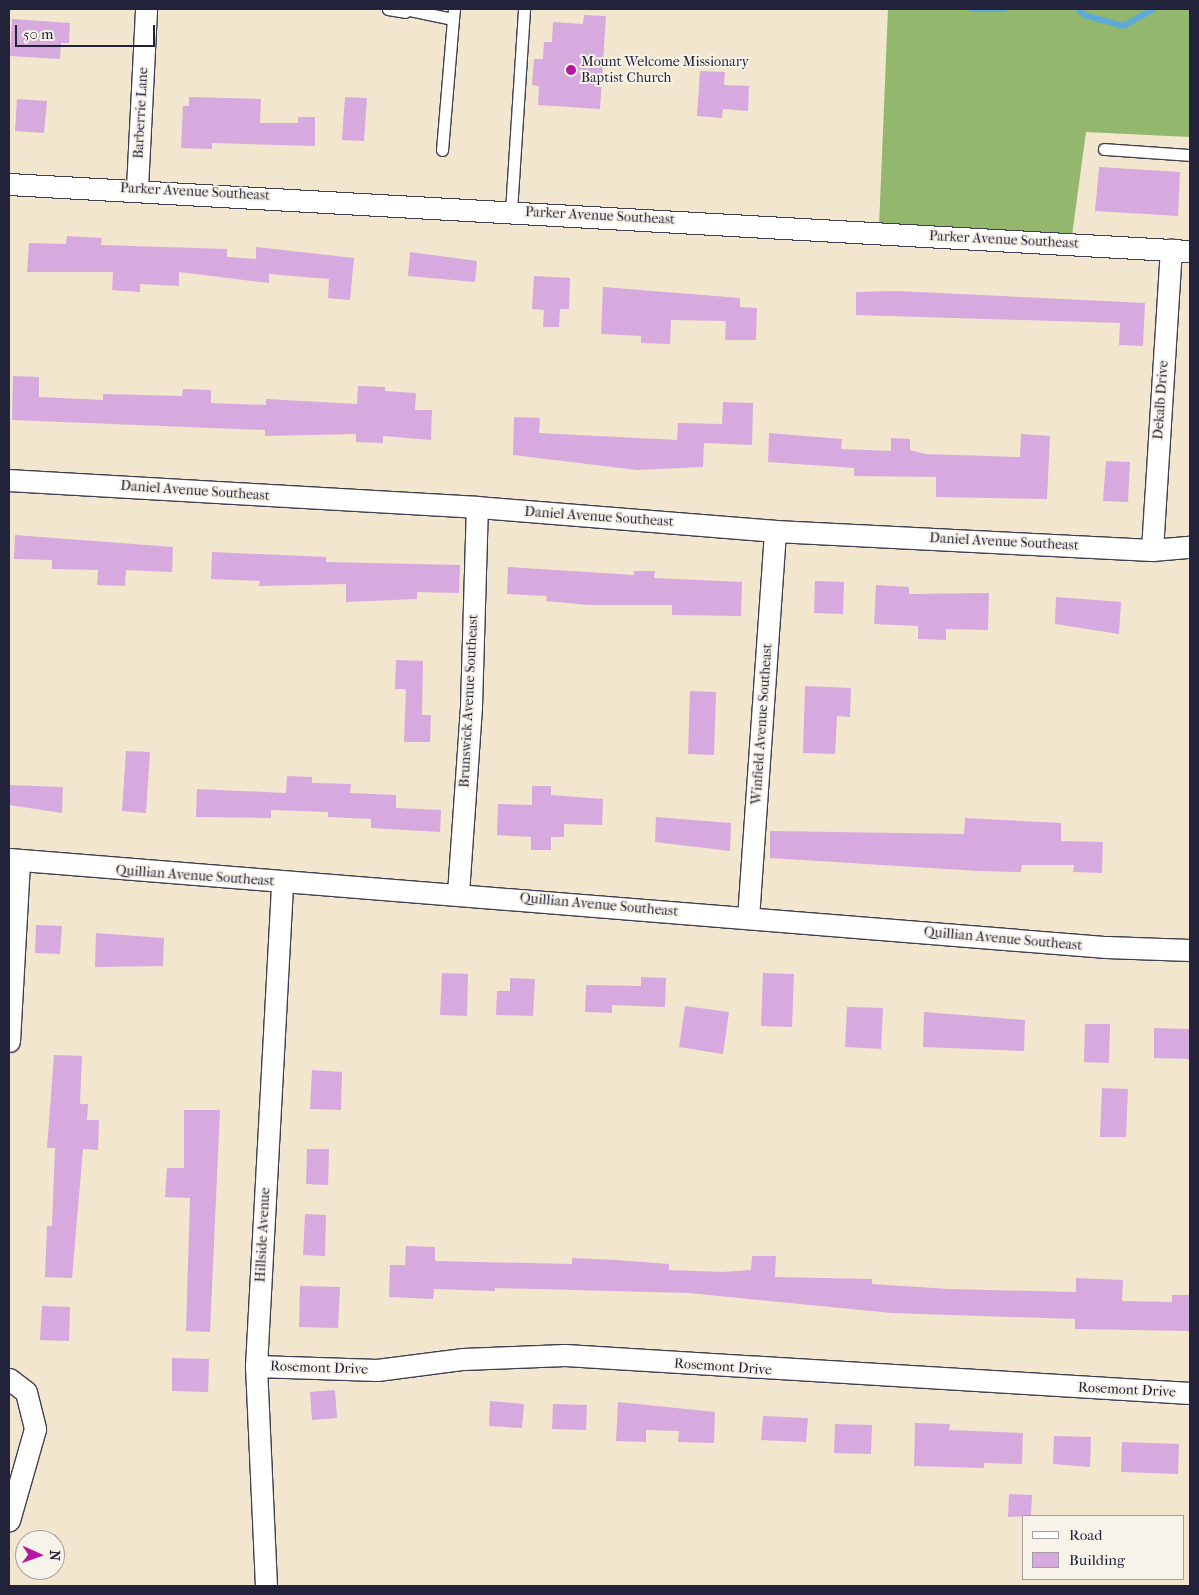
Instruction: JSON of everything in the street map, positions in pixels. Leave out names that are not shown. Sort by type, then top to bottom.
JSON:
[{"type":"street","name":"Barberrie Lane","points":[[137,188],[146,9]]},
{"type":"street","name":"Parker Avenue Southeast","points":[[9,184],[137,188],[1181,250]]},
{"type":"street","name":"Dekalb Drive","points":[[1152,550],[1181,250]]},
{"type":"street","name":"Daniel Avenue Southeast","points":[[9,480],[477,508],[775,531],[1152,550],[1190,547]]},
{"type":"street","name":"Brunswick Avenue Southeast","points":[[458,893],[471,706],[477,508]]},
{"type":"street","name":"Winfield Avenue Southeast","points":[[748,918],[775,531]]},
{"type":"street","name":"Quillian Avenue Southeast","points":[[14,860],[282,883],[458,893],[748,918],[1190,950]]},
{"type":"street","points":[[9,1041],[14,860]]},
{"type":"street","name":"Hillside Avenue","points":[[266,1586],[256,1366],[282,883]]},
{"type":"street","name":"Rosemont Drive","points":[[256,1366],[376,1370],[463,1359],[565,1355],[1190,1394]]},
{"type":"street","points":[[9,1379],[26,1392],[35,1430],[9,1520]]},
{"type":"lane","points":[[388,9],[453,14],[442,150]]},
{"type":"lane","points":[[511,211],[524,9]]},
{"type":"lane","points":[[1104,149],[1190,155]]},
{"type":"green space","points":[[888,9],[1190,9],[1190,137],[1086,132],[1071,243],[879,227]]},
{"type":"building","points":[[584,15],[606,16],[600,109],[538,105],[539,86],[532,85],[534,59],[543,59],[544,42],[552,42],[553,22],[583,24]]},
{"type":"building","points":[[12,19],[70,23],[69,43],[61,43],[60,59],[10,56]]},
{"type":"building","points":[[700,71],[725,72],[724,85],[749,86],[748,111],[723,109],[722,118],[697,116]]},
{"type":"building","points":[[189,97],[261,99],[260,123],[298,123],[298,117],[315,117],[315,146],[212,143],[212,149],[181,148],[183,106],[189,106]]},
{"type":"building","points":[[345,97],[367,98],[364,141],[342,140]]},
{"type":"building","points":[[17,99],[47,101],[44,133],[15,131]]},
{"type":"building","points":[[1099,167],[1180,172],[1178,216],[1095,211]]},
{"type":"building","points":[[67,236],[102,238],[101,245],[227,249],[227,257],[256,259],[256,247],[354,258],[350,300],[328,298],[329,279],[269,274],[269,283],[179,272],[179,286],[140,284],[140,292],[112,290],[113,272],[27,272],[29,243],[66,244]]},
{"type":"building","points":[[410,252],[477,261],[475,282],[408,276]]},
{"type":"building","points":[[534,276],[570,278],[569,309],[560,309],[559,327],[543,327],[544,310],[532,309]]},
{"type":"building","points":[[603,287],[740,298],[740,307],[757,308],[756,340],[725,340],[726,321],[671,320],[670,344],[641,343],[641,336],[601,334]]},
{"type":"building","points":[[897,291],[1145,303],[1143,346],[1119,345],[1120,323],[856,315],[856,292]]},
{"type":"building","points":[[13,376],[39,377],[39,397],[103,400],[103,394],[182,396],[183,389],[211,390],[211,403],[266,405],[266,399],[357,404],[358,386],[385,387],[385,391],[416,393],[415,410],[432,410],[431,440],[383,436],[383,443],[356,442],[356,434],[265,436],[265,430],[12,420]]},
{"type":"building","points":[[723,402],[753,403],[752,445],[704,443],[703,467],[637,470],[513,455],[514,417],[540,418],[539,433],[677,440],[678,423],[722,424]]},
{"type":"building","points":[[769,433],[842,439],[841,449],[891,451],[891,438],[910,439],[910,450],[925,454],[1020,457],[1021,434],[1050,436],[1047,499],[936,497],[936,477],[854,476],[854,468],[768,462]]},
{"type":"building","points":[[1106,461],[1130,462],[1128,502],[1103,501]]},
{"type":"building","points":[[15,535],[173,547],[172,572],[126,570],[125,586],[97,585],[98,570],[52,569],[52,560],[14,559]]},
{"type":"building","points":[[212,552],[326,557],[326,562],[460,565],[459,593],[417,592],[417,599],[346,602],[346,584],[259,586],[260,581],[211,579]]},
{"type":"building","points":[[508,567],[634,575],[634,571],[655,571],[654,578],[742,582],[741,616],[672,615],[672,605],[588,605],[546,601],[547,596],[507,594]]},
{"type":"building","points":[[815,581],[844,582],[843,614],[814,613]]},
{"type":"building","points":[[876,585],[909,587],[909,594],[989,593],[988,630],[946,629],[946,640],[918,639],[918,626],[874,624]]},
{"type":"building","points":[[1056,597],[1121,602],[1119,634],[1055,624]]},
{"type":"building","points":[[396,660],[423,661],[422,715],[431,715],[430,742],[404,742],[406,689],[395,689]]},
{"type":"building","points":[[805,686],[851,688],[850,717],[837,716],[835,754],[803,753]]},
{"type":"building","points":[[690,691],[716,692],[714,755],[688,754]]},
{"type":"building","points":[[126,751],[150,752],[146,813],[122,811]]},
{"type":"building","points":[[287,776],[312,777],[312,783],[351,784],[350,793],[396,795],[396,808],[441,810],[440,832],[371,828],[371,819],[328,817],[328,812],[271,810],[271,818],[196,817],[197,789],[286,793]]},
{"type":"building","points":[[9,785],[63,787],[62,813],[9,805]]},
{"type":"building","points":[[532,786],[551,786],[551,795],[603,799],[602,825],[564,824],[564,837],[551,837],[551,850],[531,850],[531,837],[497,835],[498,804],[532,805]]},
{"type":"building","points":[[656,817],[731,823],[730,851],[655,842]]},
{"type":"building","points":[[965,818],[1061,823],[1061,841],[1103,842],[1102,873],[1073,872],[1074,865],[1022,865],[1021,872],[770,858],[770,831],[964,834]]},
{"type":"building","points":[[36,925],[62,926],[60,954],[35,953]]},
{"type":"building","points":[[96,933],[164,938],[163,966],[95,967]]},
{"type":"building","points":[[442,973],[468,974],[467,1016],[440,1015]]},
{"type":"building","points":[[763,973],[794,974],[792,1027],[761,1026]]},
{"type":"building","points":[[641,977],[666,978],[665,1007],[612,1005],[612,1013],[585,1012],[586,985],[641,986]]},
{"type":"building","points":[[510,978],[535,979],[533,1016],[496,1015],[497,991],[510,991]]},
{"type":"building","points":[[685,1006],[729,1012],[723,1054],[679,1047]]},
{"type":"building","points":[[847,1007],[883,1008],[881,1049],[845,1047]]},
{"type":"building","points":[[924,1012],[1025,1020],[1024,1051],[923,1047]]},
{"type":"building","points":[[1085,1024],[1110,1024],[1109,1063],[1084,1062]]},
{"type":"building","points":[[1154,1028],[1190,1029],[1190,1059],[1154,1058]]},
{"type":"building","points":[[54,1055],[82,1056],[80,1104],[88,1104],[87,1120],[99,1120],[98,1150],[83,1149],[72,1278],[45,1277],[47,1226],[52,1226],[55,1148],[47,1148]]},
{"type":"building","points":[[312,1070],[342,1072],[341,1110],[310,1109]]},
{"type":"building","points":[[1102,1088],[1128,1089],[1126,1137],[1100,1137]]},
{"type":"building","points":[[184,1110],[220,1110],[210,1332],[186,1331],[190,1198],[165,1197],[167,1168],[184,1168]]},
{"type":"building","points":[[307,1149],[329,1149],[328,1185],[306,1184]]},
{"type":"building","points":[[305,1214],[326,1215],[325,1256],[303,1255]]},
{"type":"building","points":[[406,1246],[435,1247],[435,1261],[572,1264],[572,1258],[669,1264],[669,1270],[722,1272],[751,1270],[752,1256],[776,1256],[775,1277],[872,1279],[872,1284],[949,1289],[1076,1292],[1076,1278],[1123,1280],[1122,1301],[1172,1302],[1172,1295],[1190,1295],[1190,1331],[1075,1329],[1075,1319],[891,1313],[689,1293],[495,1288],[495,1291],[434,1289],[433,1299],[389,1297],[390,1265],[405,1265]]},
{"type":"building","points":[[300,1286],[340,1287],[338,1328],[299,1327]]},
{"type":"building","points":[[42,1306],[70,1307],[69,1341],[40,1340]]},
{"type":"building","points":[[172,1358],[209,1359],[208,1392],[172,1391]]},
{"type":"building","points":[[335,1390],[337,1418],[312,1420],[310,1392]]},
{"type":"building","points":[[490,1401],[524,1404],[522,1428],[489,1426]]},
{"type":"building","points":[[618,1402],[715,1412],[714,1443],[678,1442],[679,1431],[646,1430],[646,1442],[616,1441]]},
{"type":"building","points":[[553,1404],[587,1405],[586,1430],[552,1429]]},
{"type":"building","points":[[763,1416],[808,1418],[806,1442],[761,1440]]},
{"type":"building","points":[[915,1423],[950,1424],[949,1430],[1023,1433],[1022,1464],[984,1463],[984,1468],[914,1466]]},
{"type":"building","points":[[835,1424],[872,1425],[871,1454],[834,1453]]},
{"type":"building","points":[[1054,1436],[1091,1437],[1090,1467],[1053,1464]]},
{"type":"building","points":[[1122,1442],[1179,1444],[1178,1474],[1121,1472]]},
{"type":"building","points":[[1009,1494],[1032,1495],[1031,1515],[1008,1517]]},
{"type":"waterway","points":[[972,9],[1004,9]]},
{"type":"waterway","points":[[1079,9],[1084,15],[1124,26],[1153,9]]},
{"type":"place","name":"Mount Welcome Missionary Baptist Church","points":[[571,70]]}]
